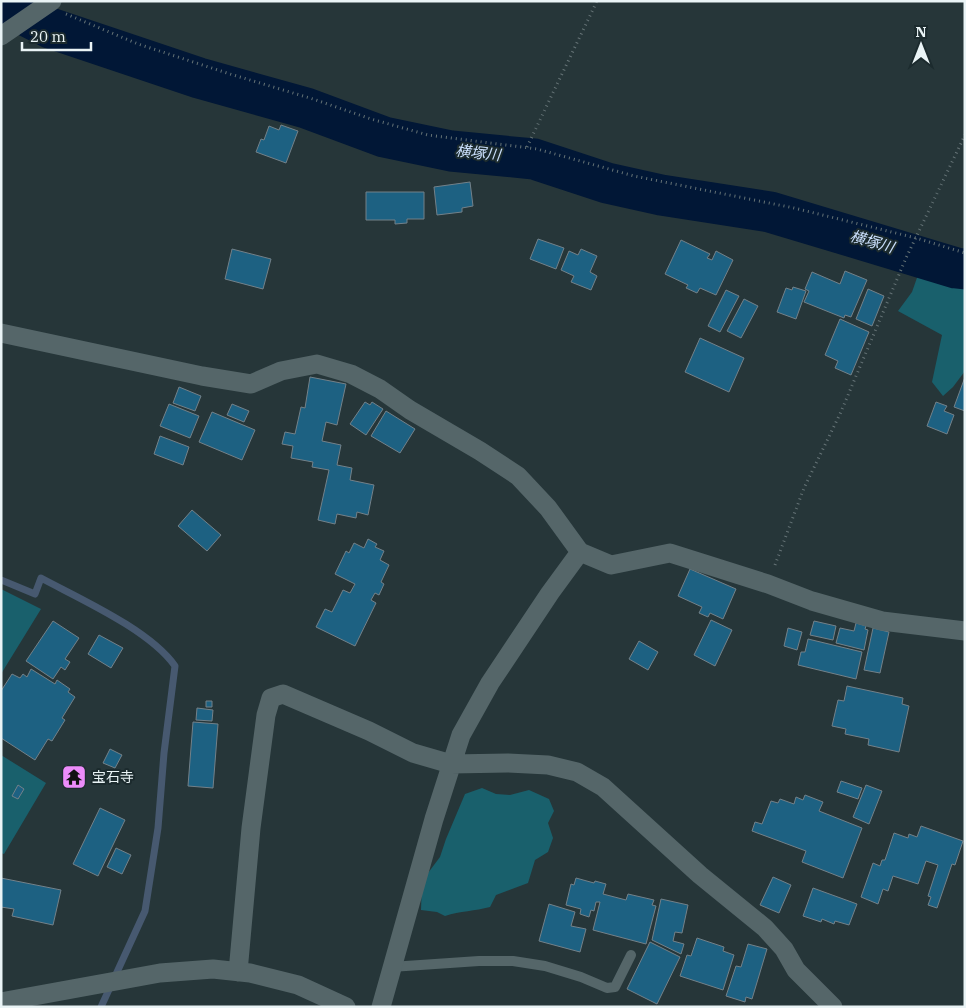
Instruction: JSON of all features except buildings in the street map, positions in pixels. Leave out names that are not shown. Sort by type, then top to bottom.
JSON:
[{"type":"street","points":[[1,36],[49,4]]},
{"type":"street","points":[[1,333],[202,376],[251,384],[281,371],[317,364],[351,374],[380,389],[410,410],[480,451],[518,476],[548,508],[580,552],[611,566],[670,553],[768,584],[812,601],[882,621],[965,631]]},
{"type":"street","points":[[381,1007],[391,967],[461,734],[490,683],[550,593],[580,552]]},
{"type":"street","points":[[238,972],[251,828],[266,716],[271,698],[283,694],[369,731],[413,753],[451,764],[508,763],[548,765],[577,772],[602,787],[700,875],[765,928],[784,949],[796,970],[833,1007]]},
{"type":"street","points":[[1,1002],[160,973],[213,969],[238,972],[298,985],[346,1007]]},
{"type":"lane","points":[[391,967],[479,961],[513,961],[545,966],[581,977],[607,988],[615,987],[631,955]]},
{"type":"path","points":[[527,148],[597,1]]},
{"type":"path","points":[[49,4],[138,44],[313,99],[371,120],[428,135],[537,149],[634,176],[794,208],[916,238],[965,253]]},
{"type":"path","points":[[768,584],[804,488],[840,414],[916,238],[965,135]]},
{"type":"shaded area","points":[[939,258],[965,263],[965,371],[953,387],[943,396],[932,382],[942,335],[898,311],[912,292],[919,272]]},
{"type":"shaded area","points":[[1,589],[41,609],[1,674]]},
{"type":"shaded area","points":[[1,755],[46,783],[4,854],[1,853]]},
{"type":"shaded area","points":[[482,788],[496,794],[510,795],[529,790],[549,799],[554,811],[548,823],[553,838],[548,852],[535,860],[528,883],[496,895],[490,907],[445,916],[437,912],[421,910],[422,881],[440,857],[465,794]]},
{"type":"waterway","name":"横塚川","points":[[1,3],[50,28],[199,78],[306,108],[384,137],[451,151],[534,159],[607,183],[661,195],[770,212],[956,268],[965,269]]},
{"type":"waterway","points":[[1,580],[35,594],[41,578],[132,628],[164,653],[175,666],[164,753],[158,828],[145,911],[101,1007]]},
{"type":"place","name":"宝石寺","points":[[74,777]]}]
